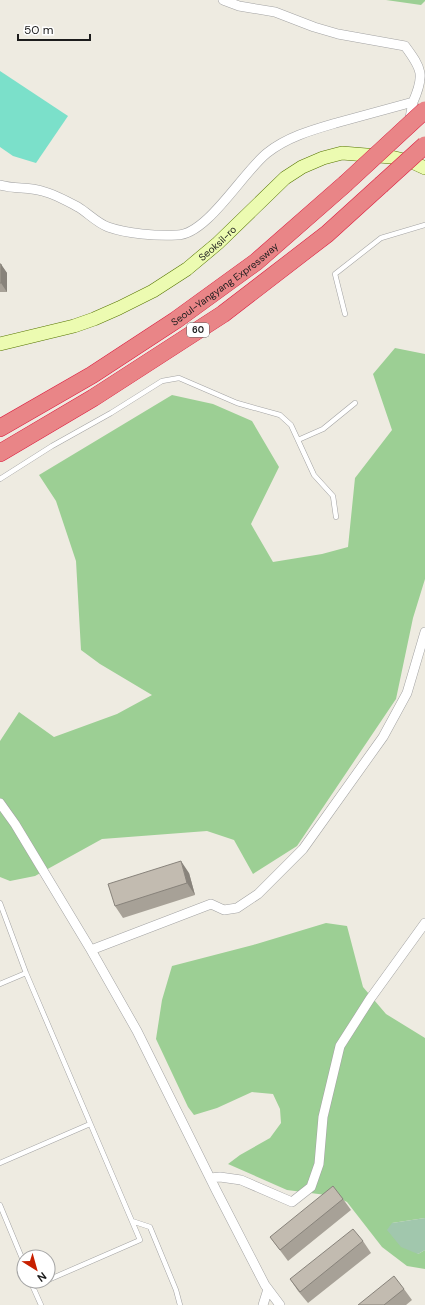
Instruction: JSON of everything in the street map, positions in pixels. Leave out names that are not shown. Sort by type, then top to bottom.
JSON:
[{"type":"highway","name":"Seoul-Yangyang Expressway","points":[[0,428],[92,375],[176,320],[256,262],[345,184],[419,106]]},
{"type":"highway","name":"Seoul-Yangyang Expressway","points":[[0,453],[93,398],[223,314],[327,234],[425,145]]},
{"type":"main road","name":"Seoksil-ro","points":[[0,344],[81,324],[119,308],[153,291],[187,269],[218,243],[285,178],[302,167],[323,158],[342,153],[391,157],[412,162],[425,168]]},
{"type":"street","points":[[223,0],[240,6],[275,12],[314,27],[338,34],[405,46],[420,67],[422,76],[419,106],[409,127],[392,148],[391,157]]},
{"type":"street","points":[[0,185],[9,188],[41,190],[78,207],[107,227],[135,233],[179,236],[194,230],[208,220],[251,169],[267,153],[285,142],[304,133],[378,111],[419,106]]},
{"type":"street","points":[[92,950],[211,904],[224,910],[237,908],[258,894],[303,849],[384,737],[407,693],[425,632]]},
{"type":"street","points":[[0,803],[15,824],[92,950],[137,1031],[210,1178],[268,1289],[280,1305]]},
{"type":"street","points":[[210,1178],[220,1177],[241,1180],[292,1202],[311,1187],[319,1164],[323,1116],[340,1046],[370,998],[425,923]]},
{"type":"street","points":[[263,1305],[268,1289]]},
{"type":"lane","points":[[345,314],[335,274],[381,238],[425,225]]},
{"type":"lane","points":[[0,479],[52,446],[111,413],[162,381],[179,378],[237,403],[280,415],[291,426],[314,475],[333,496],[336,517]]},
{"type":"lane","points":[[298,440],[323,429],[355,402]]},
{"type":"lane","points":[[0,903],[26,973],[140,1240],[56,1277]]},
{"type":"lane","points":[[0,984],[26,973]]},
{"type":"lane","points":[[0,1163],[90,1124]]},
{"type":"lane","points":[[0,1205],[18,1249]]},
{"type":"lane","points":[[132,1221],[150,1227],[176,1290],[180,1305]]},
{"type":"lane","points":[[35,1289],[41,1305]]},
{"type":"green space","points":[[386,0],[425,0],[425,1],[421,5]]},
{"type":"green space","points":[[395,348],[425,354],[425,579],[413,618],[396,699],[297,846],[253,874],[234,840],[207,831],[102,839],[35,876],[10,881],[0,877],[0,741],[19,712],[54,737],[117,714],[152,695],[100,664],[81,650],[76,561],[56,501],[39,475],[172,395],[213,404],[252,421],[279,467],[251,524],[273,562],[322,554],[348,547],[355,478],[392,430],[373,374]]},
{"type":"green space","points":[[326,923],[347,926],[363,987],[386,1014],[425,1038],[425,1218],[392,1223],[418,1254],[425,1250],[425,1269],[407,1266],[382,1247],[347,1202],[334,1196],[287,1190],[228,1164],[240,1155],[270,1138],[281,1123],[280,1109],[273,1094],[252,1092],[217,1108],[194,1115],[188,1107],[156,1039],[162,1000],[172,966],[253,945]]},
{"type":"green space","points":[[425,1218],[425,1250],[418,1254],[401,1247],[387,1230],[392,1223]]},
{"type":"shaded area","points":[[0,71],[68,116],[36,163],[13,156],[0,147]]},
{"type":"building","points":[[1,264],[1,283],[0,283]]},
{"type":"building","points":[[181,861],[187,883],[115,906],[108,884]]},
{"type":"building","points":[[333,1186],[343,1199],[280,1250],[270,1237]]},
{"type":"building","points":[[353,1229],[363,1241],[300,1292],[290,1279]]},
{"type":"building","points":[[394,1276],[404,1289],[384,1305],[358,1305]]}]
